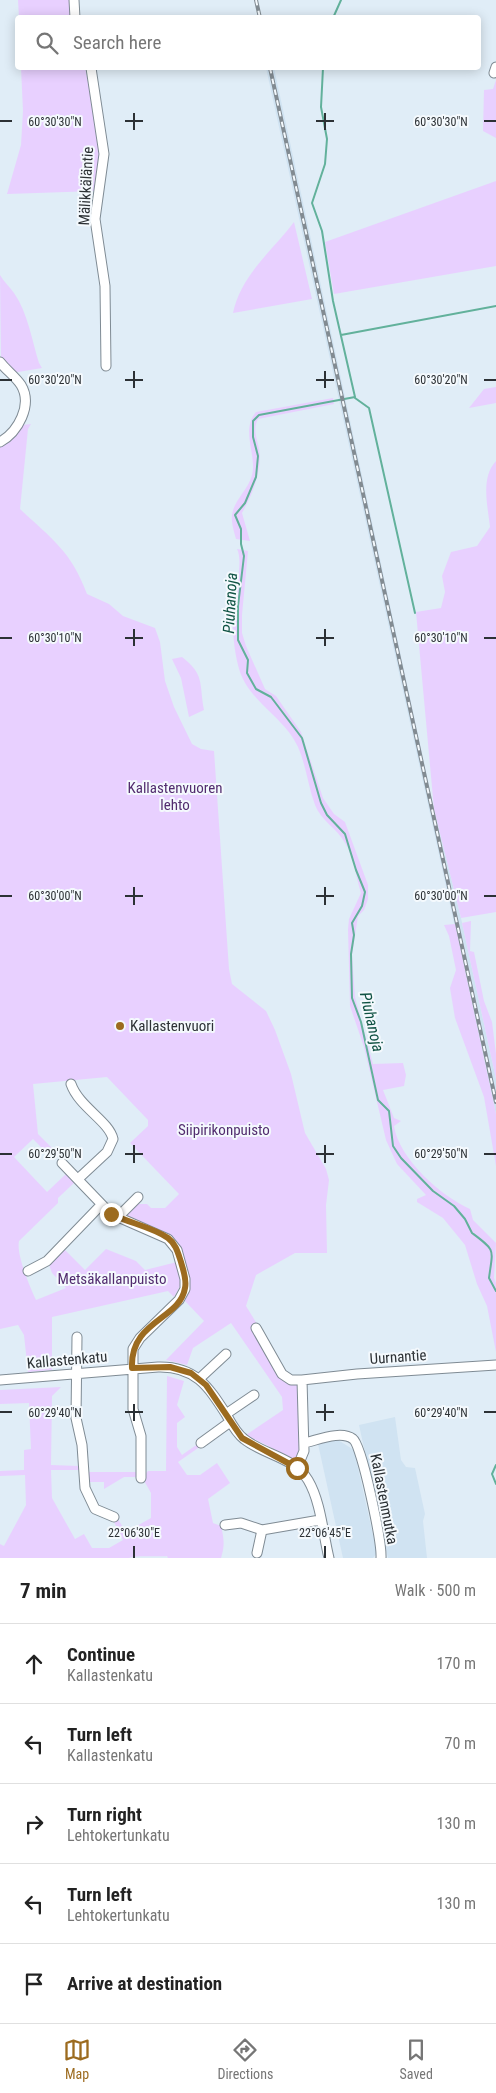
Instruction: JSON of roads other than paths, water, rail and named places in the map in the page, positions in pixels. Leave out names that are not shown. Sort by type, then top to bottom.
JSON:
[{"type":"street","points":[[74,0],[75,15]]},
{"type":"street","name":"Mälikkäläntie","points":[[91,70],[104,154],[95,219],[106,286],[106,366]]},
{"type":"street","points":[[0,362],[22,386],[24,402],[21,419],[15,431],[0,442]]},
{"type":"street","points":[[71,1084],[78,1099],[109,1131],[113,1139],[107,1152],[78,1179]]},
{"type":"street","points":[[62,1163],[100,1205],[118,1217],[168,1239],[177,1250],[185,1279],[185,1289],[179,1300],[135,1344],[132,1356],[133,1409],[141,1436],[141,1478]]},
{"type":"street","points":[[118,1217],[138,1197]]},
{"type":"street","points":[[28,1271],[47,1261],[100,1205]]},
{"type":"street","points":[[256,1328],[282,1374],[291,1380],[302,1380],[304,1451],[297,1468]]},
{"type":"street","points":[[77,1337],[76,1423],[82,1445],[85,1488],[95,1509],[114,1517]]},
{"type":"street","points":[[199,1379],[226,1354]]},
{"type":"street","name":"Uurnantie","points":[[302,1380],[356,1374],[496,1365]]},
{"type":"street","name":"Kallastenkatu","points":[[0,1380],[132,1368],[170,1367],[182,1369],[199,1379],[242,1438],[297,1468],[309,1481],[329,1558]]},
{"type":"street","points":[[201,1443],[254,1395]]},
{"type":"street","name":"Kallastenmutka","points":[[304,1443],[340,1436],[353,1438],[357,1442],[363,1460],[381,1558]]},
{"type":"street","points":[[225,1525],[241,1523],[262,1530],[320,1520]]},
{"type":"street","points":[[257,1553],[262,1530]]},
{"type":"waterway","name":"Piuhanoja","points":[[334,15],[341,0]]},
{"type":"waterway","name":"Piuhanoja","points":[[323,70],[321,107],[327,139],[325,164],[312,203],[322,231],[333,301],[355,397],[259,415],[253,421],[253,437],[258,456],[256,477],[245,503],[235,515],[241,529],[241,544],[244,556],[238,606],[238,640],[248,660],[247,673],[256,689],[271,697],[302,738],[321,803],[327,815],[345,834],[365,892],[362,906],[352,923],[354,935],[351,954],[352,998],[361,1022],[378,1100],[389,1111],[393,1146],[401,1158],[433,1191],[454,1206],[465,1219],[472,1233],[489,1247],[492,1255],[489,1278],[496,1291]]},
{"type":"waterway","points":[[341,335],[496,306]]},
{"type":"waterway","points":[[355,398],[369,408],[415,613]]},
{"type":"waterway","name":"Piuhanoja","points":[[496,1465],[492,1474],[496,1484]]},
{"type":"railway","points":[[256,0],[259,15]]},
{"type":"railway","points":[[270,70],[496,1102]]},
{"type":"place","name":"Kallastenvuori","points":[[120,1026]]},
{"type":"park label","name":"Kallastenvuoren lehto","points":[[175,796]]},
{"type":"park label","name":"Siipirikonpuisto","points":[[224,1130]]},
{"type":"park label","name":"Metsäkallanpuisto","points":[[112,1279]]}]
